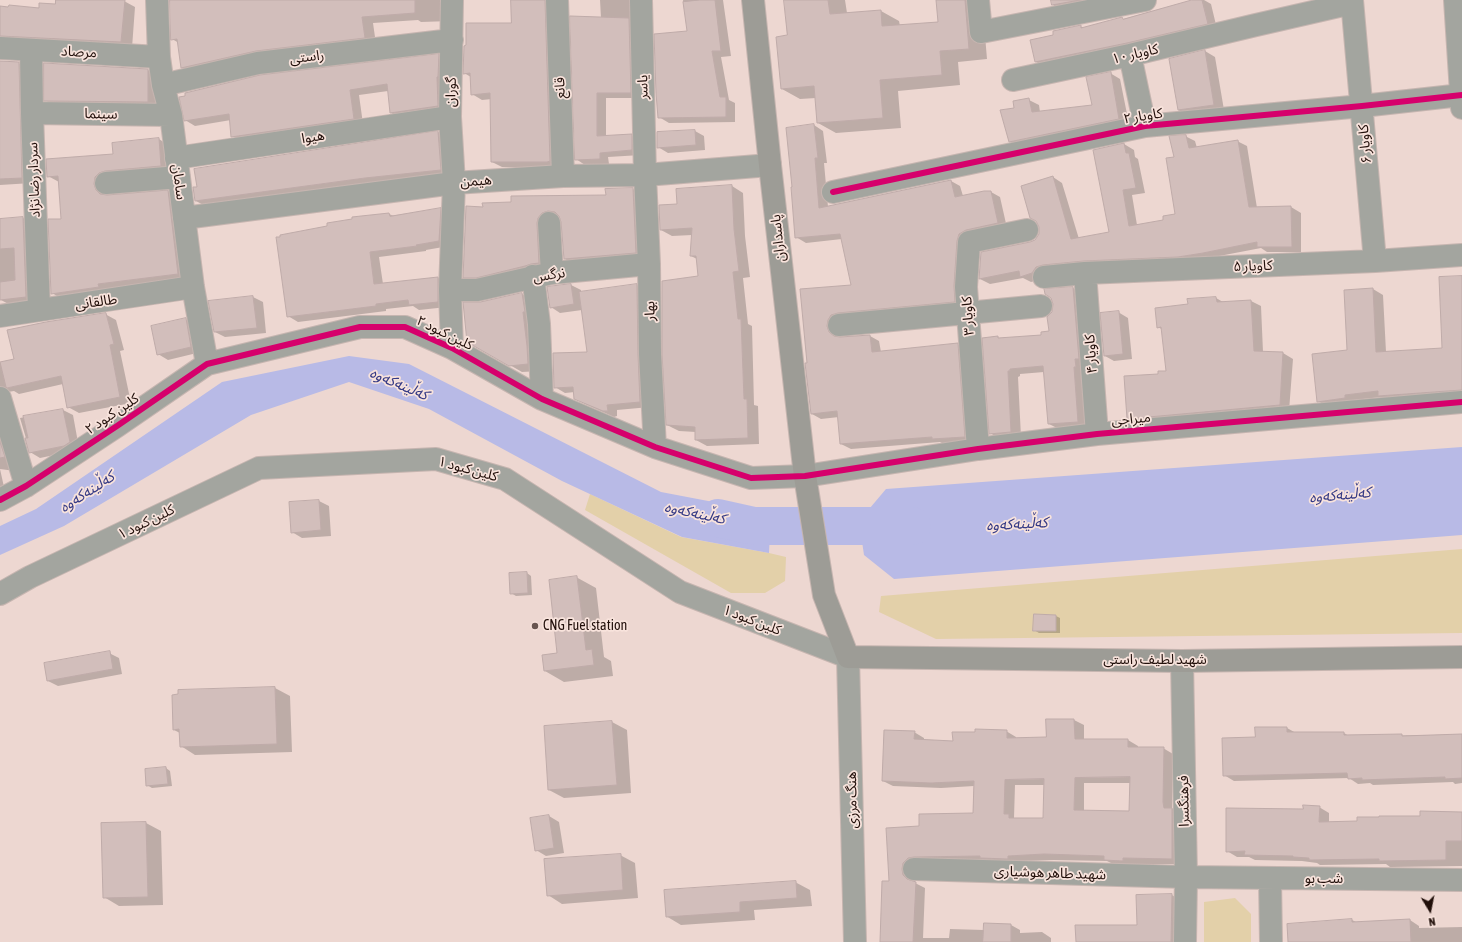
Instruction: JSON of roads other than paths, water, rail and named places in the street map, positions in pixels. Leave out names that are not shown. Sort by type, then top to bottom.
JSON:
[{"type":"main road","name":"پاسداران","points":[[754,0],[770,165],[804,476],[824,595],[848,657]]},
{"type":"main road","name":"شهید لطیف راستی","points":[[848,657],[1182,661],[1462,657]]},
{"type":"street","name":"سامان","points":[[157,0],[159,57],[163,85],[171,115],[193,288],[207,364]]},
{"type":"street","name":"گوران","points":[[452,0],[450,116],[454,183],[450,290],[452,348]]},
{"type":"street","name":"قانع","points":[[557,0],[563,176]]},
{"type":"street","name":"یاسر","points":[[641,0],[645,175]]},
{"type":"street","points":[[978,0],[981,32],[1145,0]]},
{"type":"street","points":[[1456,0],[1462,100]]},
{"type":"street","name":"کاویار ۱۰","points":[[1013,80],[1130,56],[1256,24],[1352,2]]},
{"type":"street","name":"کاویار ۶","points":[[1352,2],[1375,261]]},
{"type":"street","name":"راستی","points":[[163,85],[258,63],[452,40]]},
{"type":"street","name":"مرصاد","points":[[0,48],[159,57]]},
{"type":"street","name":"سردار رضا نژاد","points":[[31,50],[39,310]]},
{"type":"street","points":[[1130,56],[1145,126]]},
{"type":"street","name":"کاویار ۲","points":[[832,192],[1145,126],[1362,106],[1462,100]]},
{"type":"street","name":"سینما","points":[[32,113],[171,115]]},
{"type":"street","name":"هیوا","points":[[106,182],[450,116]]},
{"type":"street","name":"هیمن","points":[[184,218],[454,183],[563,176],[645,175],[770,165]]},
{"type":"street","name":"بهار","points":[[645,175],[649,264],[650,354],[655,447]]},
{"type":"street","points":[[542,399],[539,324],[549,223]]},
{"type":"street","name":"کاویار ۳","points":[[978,450],[967,314],[966,287],[969,242],[1027,230]]},
{"type":"street","name":"کاویار ۵","points":[[1044,277],[1085,273],[1375,261],[1462,255]]},
{"type":"street","name":"نرگس","points":[[450,290],[477,290],[543,275],[649,264]]},
{"type":"street","name":"کاویار ۴","points":[[1085,273],[1097,434]]},
{"type":"street","name":"طالقانی","points":[[0,316],[193,288]]},
{"type":"street","points":[[839,325],[1041,306]]},
{"type":"street","name":"کلین کبود ۲","points":[[0,500],[26,486],[207,364],[360,327],[405,327],[452,348],[542,399],[655,447],[751,478],[804,476]]},
{"type":"street","points":[[0,398],[3,422],[26,486]]},
{"type":"street","name":"میراجی","points":[[804,476],[1097,434],[1462,402]]},
{"type":"street","name":"کلین کبود ۱","points":[[0,594],[30,577],[259,468],[436,459],[505,479],[680,592],[848,657]]},
{"type":"street","name":"هنگ مرزی","points":[[848,657],[855,942]]},
{"type":"street","name":"فرهنگسرا","points":[[1182,661],[1186,878],[1185,942]]},
{"type":"street","name":"شهید طاهر هوشیاری","points":[[914,869],[1186,878]]},
{"type":"street","name":"شب بو","points":[[1186,878],[1462,880]]},
{"type":"street","points":[[1270,878],[1272,942]]},
{"type":"water","points":[[349,356],[409,364],[661,492],[771,513],[769,553],[682,537],[562,481],[429,409],[349,382],[251,415],[64,526],[0,555],[0,526],[36,509],[222,382]]},
{"type":"water","points":[[1462,447],[1462,535],[894,579],[864,555],[859,521],[886,489]]},
{"type":"waterway","name":"کەڵینەکەوە","points":[[718,518],[754,526],[912,526]]},
{"type":"place","name":"CNG Fuel station","points":[[535,626]]}]
